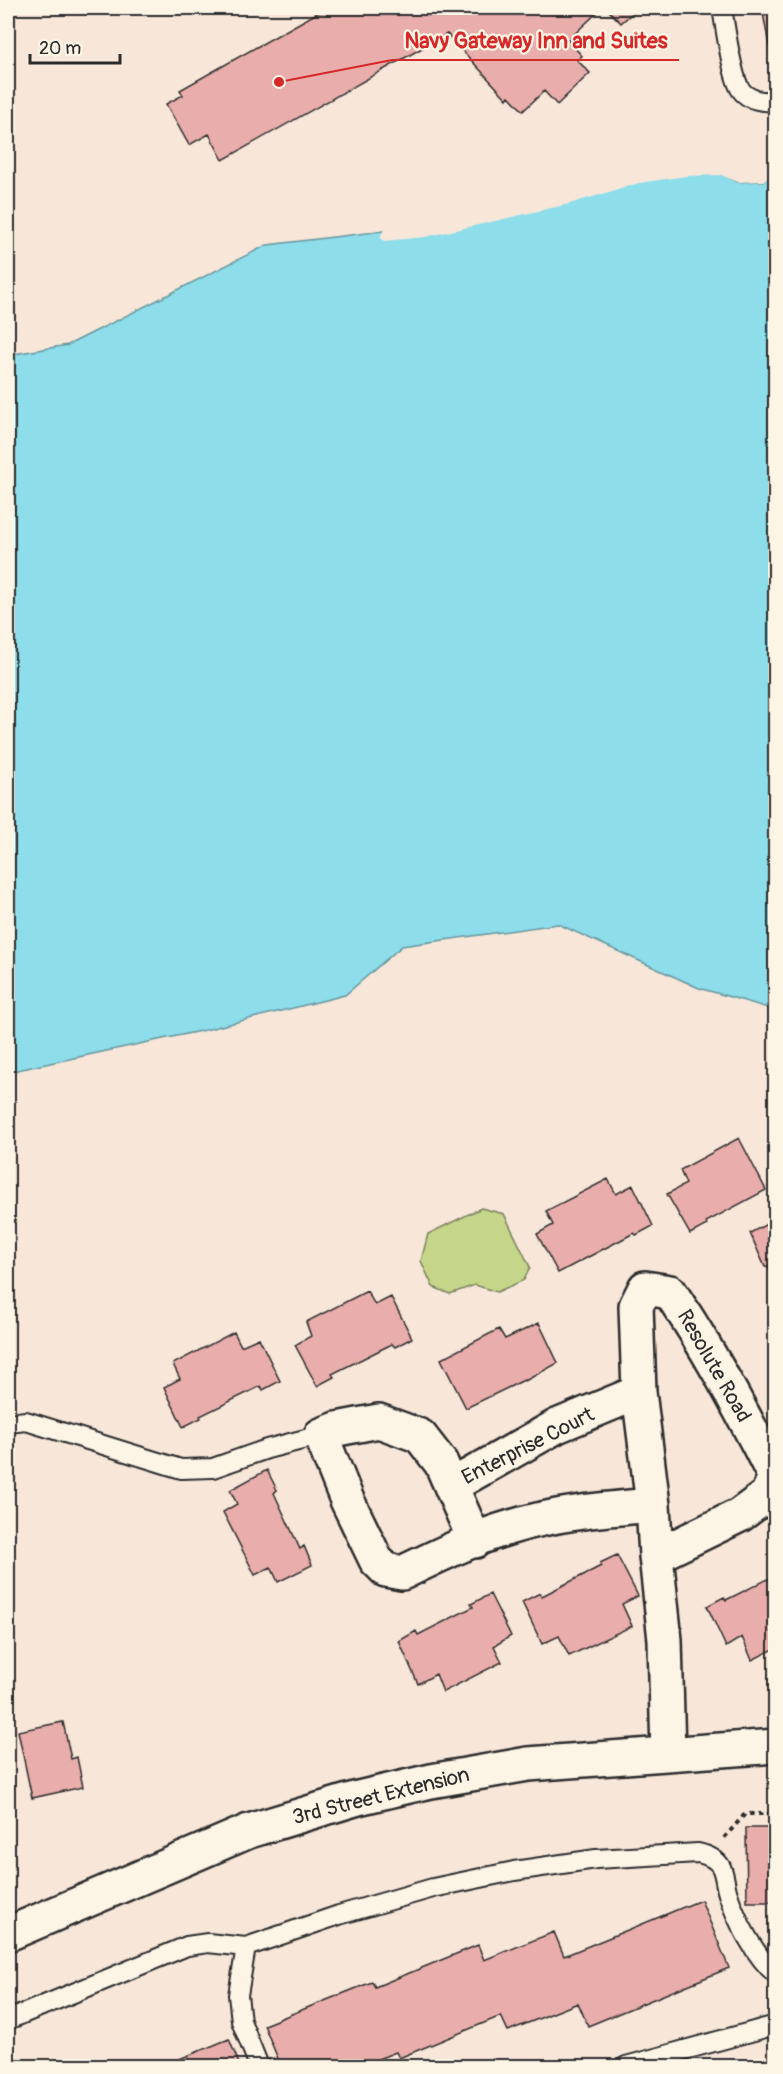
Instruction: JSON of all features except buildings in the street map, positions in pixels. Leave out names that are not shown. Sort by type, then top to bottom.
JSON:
[{"type":"street","name":"Resolute Road","points":[[656,1556],[740,1515],[766,1495],[775,1477],[739,1404],[694,1328],[670,1293],[645,1288],[636,1306],[639,1392],[653,1505],[656,1556],[665,1640],[668,1754]]},
{"type":"street","name":"Enterprise Court","points":[[451,1486],[557,1426],[639,1392]]},
{"type":"street","name":"Enterprise Court","points":[[321,1435],[337,1429],[379,1421],[420,1436],[441,1463],[475,1541]]},
{"type":"street","points":[[321,1435],[347,1500],[376,1560],[386,1570],[402,1573],[506,1528],[543,1518],[653,1505]]},
{"type":"street","name":"3rd Street Extension","points":[[8,1934],[249,1831],[358,1797],[528,1764],[776,1746]]},
{"type":"lane","points":[[722,8],[732,65],[740,90],[751,98],[770,102],[776,100]]},
{"type":"lane","points":[[8,1424],[26,1421],[181,1469],[213,1468],[267,1449],[321,1435]]},
{"type":"lane","points":[[8,2020],[187,1946],[208,1943],[246,1947],[339,1914],[433,1888],[514,1871],[596,1859],[698,1853],[709,1855],[722,1868],[728,1894],[741,1929],[776,1974]]},
{"type":"lane","points":[[246,1947],[238,1995],[241,2021],[259,2067]]},
{"type":"lane","points":[[626,2067],[776,2025]]},
{"type":"path","points":[[8,1765],[16,1763]]},
{"type":"path","points":[[709,1855],[745,1814],[776,1814]]},
{"type":"green space","points":[[481,1208],[504,1214],[530,1267],[524,1280],[497,1292],[475,1285],[450,1294],[433,1287],[421,1261],[428,1234]]},
{"type":"water","points":[[775,168],[775,1010],[699,988],[558,924],[402,946],[345,995],[205,1030],[8,1072],[8,355],[68,345],[267,245],[383,231],[388,238],[470,225],[645,176],[714,170],[738,182],[764,181]]},
{"type":"pier","points":[[773,165],[776,165],[775,173],[764,181],[738,182],[721,175],[686,176],[639,183],[569,204],[425,237],[384,241],[380,237],[383,231],[389,235],[469,222],[649,173],[714,167],[738,179],[763,178]]},
{"type":"place","name":"Navy Gateway Inn and Suites","points":[[279,82]]}]
